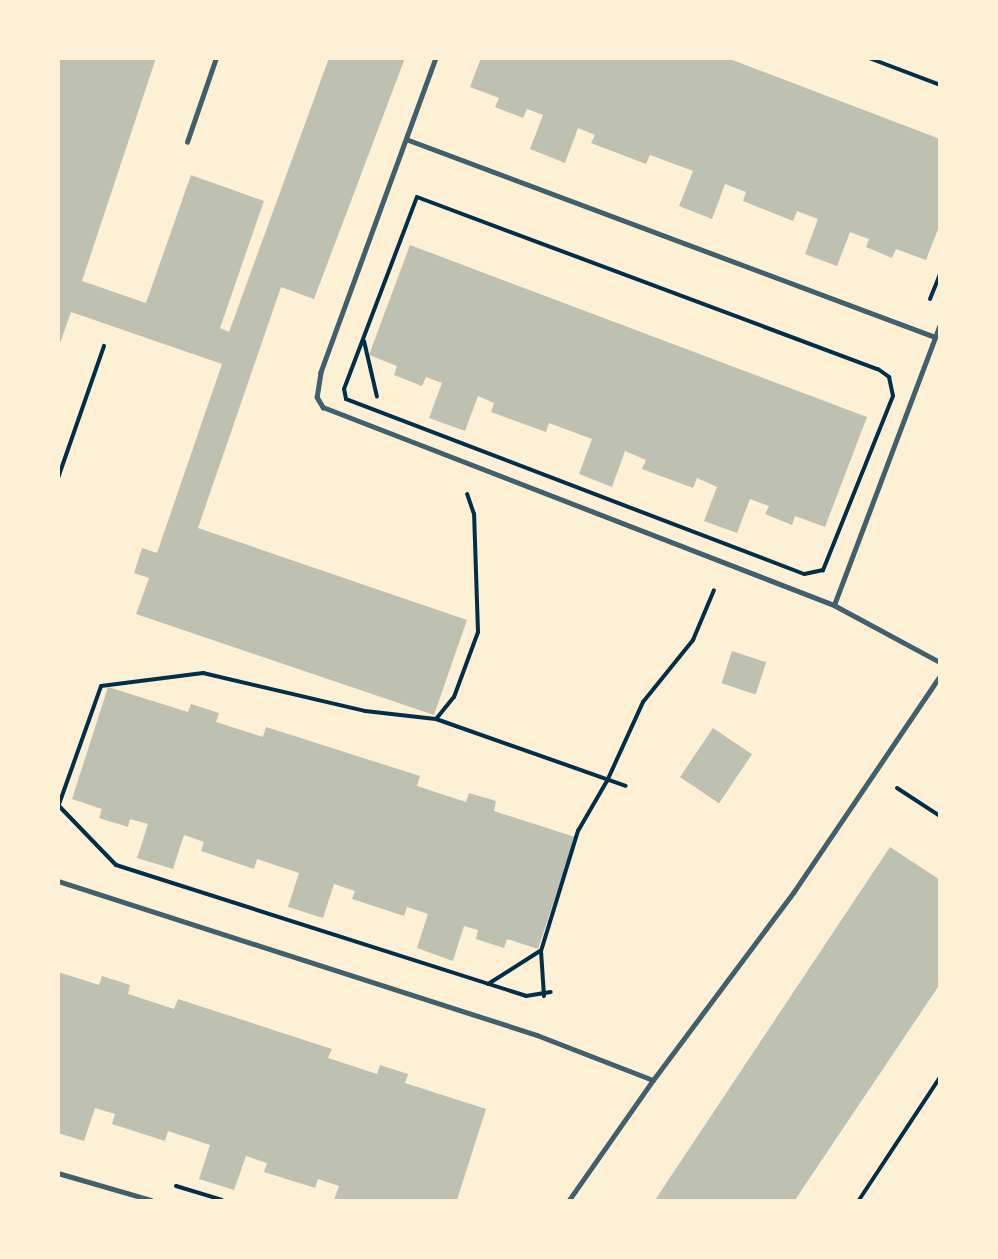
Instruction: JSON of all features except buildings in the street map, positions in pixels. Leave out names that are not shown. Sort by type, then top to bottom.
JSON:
[{"type":"lane","points":[[187,142],[216,58]]},
{"type":"lane","points":[[436,58],[321,373],[317,397],[323,408],[346,419],[834,605],[939,662]]},
{"type":"lane","points":[[406,139],[934,338]]},
{"type":"lane","points":[[834,605],[939,324]]},
{"type":"lane","points":[[569,1200],[653,1080],[793,893],[939,676]]},
{"type":"lane","points":[[58,881],[537,1035],[653,1080]]},
{"type":"lane","points":[[58,1173],[151,1200]]},
{"type":"path","points":[[869,58],[939,85]]},
{"type":"path","points":[[420,197],[878,369],[889,377],[893,396],[823,570],[804,574],[351,403],[344,394],[363,336],[412,204],[420,197]]},
{"type":"path","points":[[925,304],[939,274]]},
{"type":"path","points":[[363,336],[370,380],[387,416]]},
{"type":"path","points":[[58,478],[104,346]]},
{"type":"path","points":[[436,719],[454,697],[478,632],[480,610],[474,514],[447,439]]},
{"type":"path","points":[[544,996],[541,951],[578,831],[608,781],[643,702],[693,640],[731,546]]},
{"type":"path","points":[[550,992],[544,996],[526,996],[116,865],[59,806],[94,702],[101,686],[110,682],[143,684],[202,673],[365,711],[436,719],[626,786]]},
{"type":"path","points":[[874,772],[939,816]]},
{"type":"path","points":[[487,984],[541,951]]},
{"type":"path","points":[[859,1200],[939,1077]]}]
